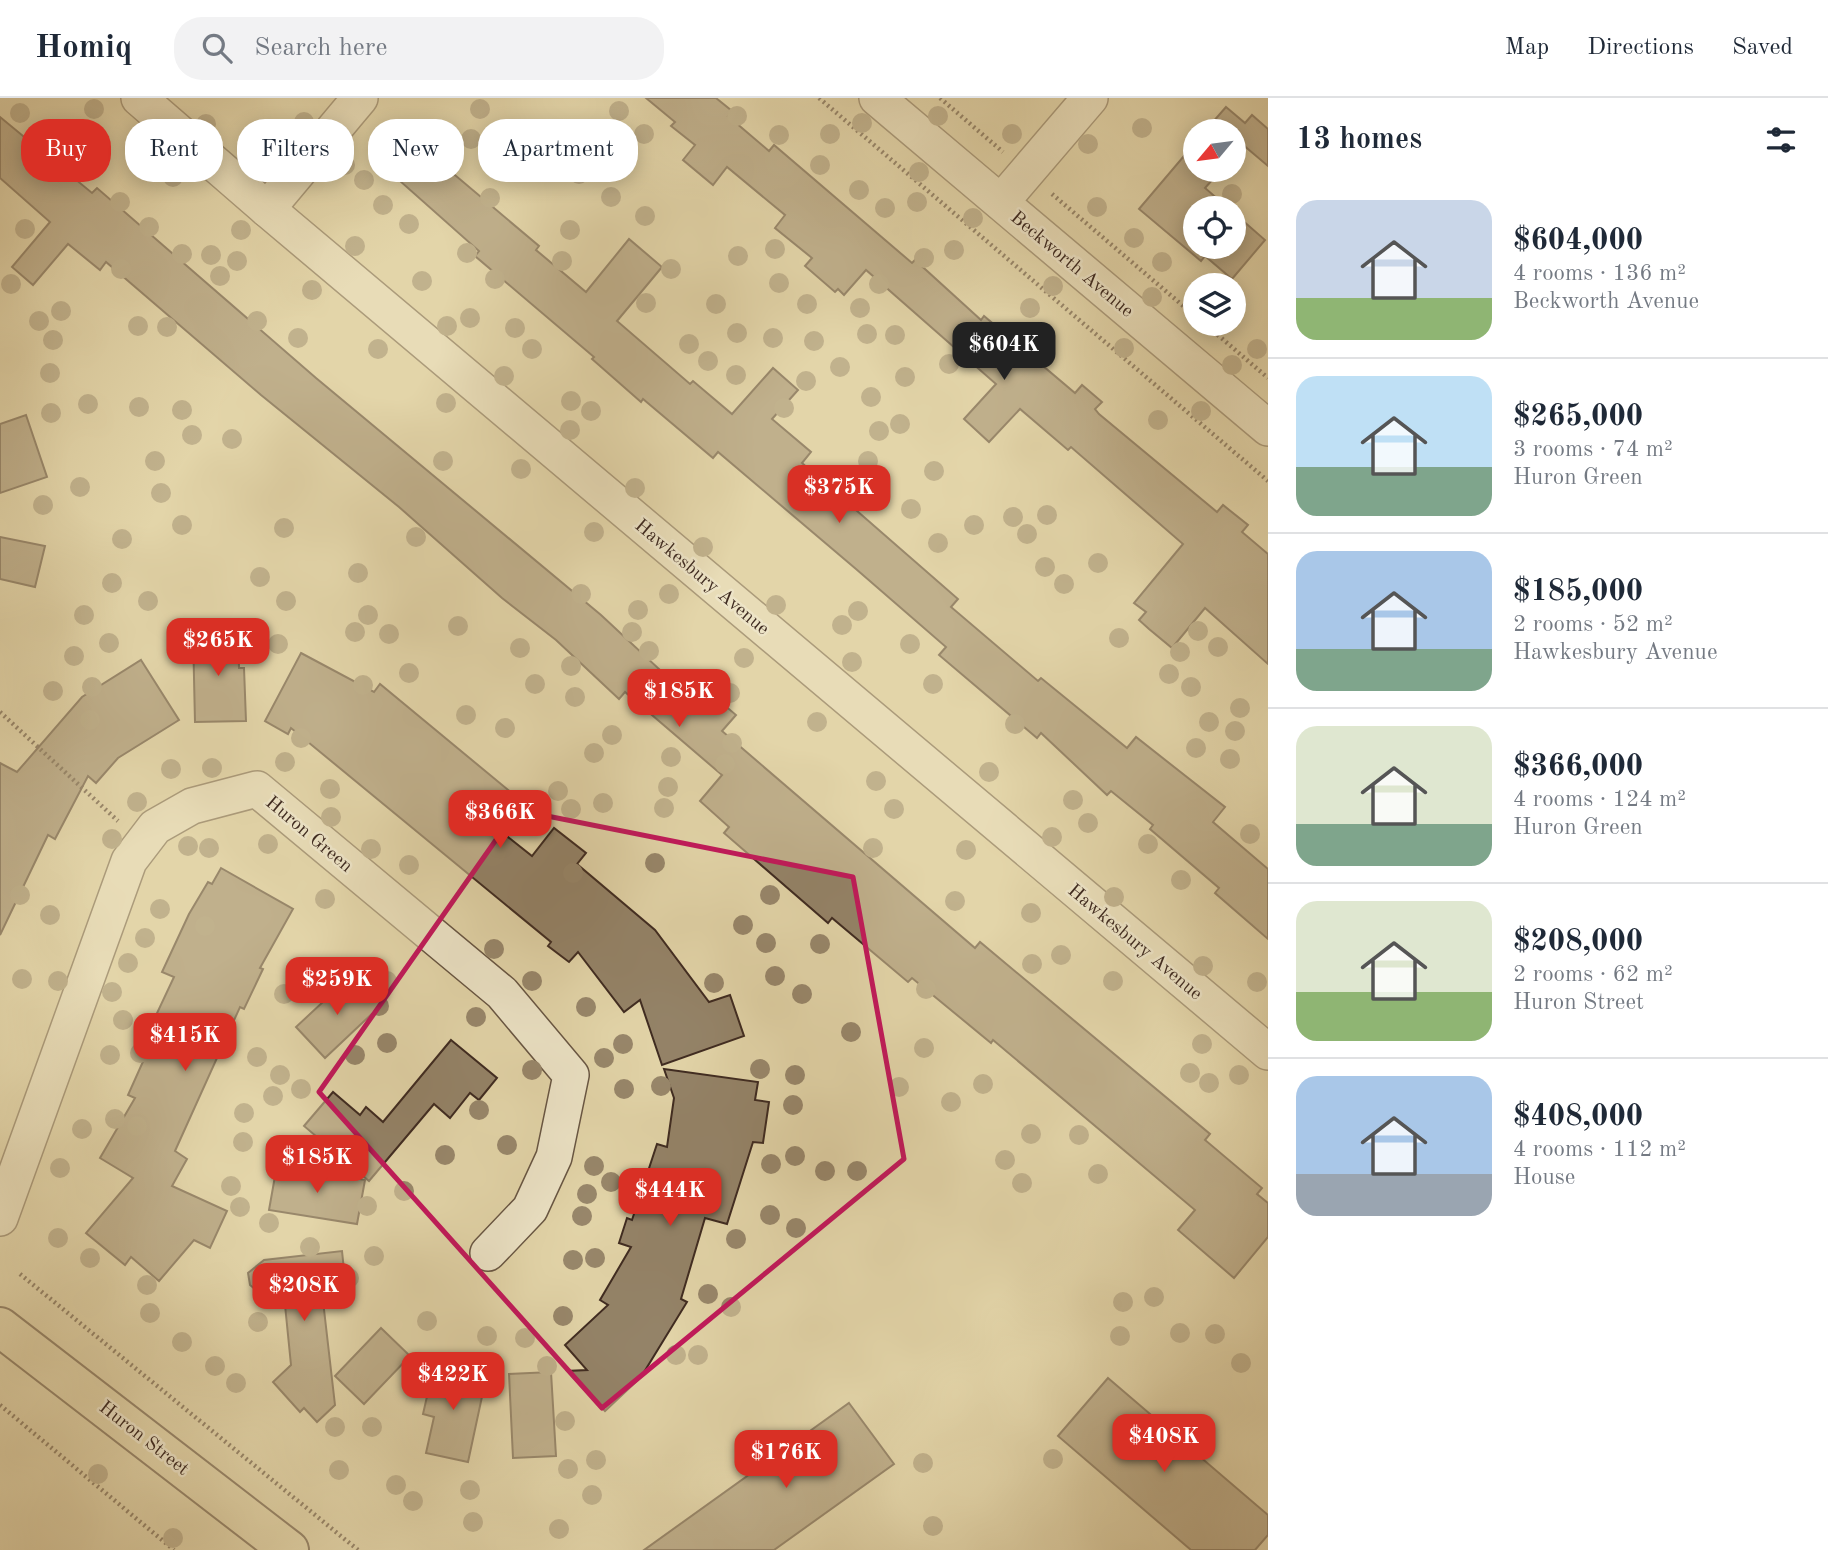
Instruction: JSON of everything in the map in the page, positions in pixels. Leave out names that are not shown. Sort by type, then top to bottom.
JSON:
[{"type":"main road","name":"Huron Street","points":[[0,1327],[289,1550]]},
{"type":"street","name":"Hawkesbury Avenue","points":[[139,98],[267,209],[1268,1052]]},
{"type":"street","points":[[267,209],[360,98]]},
{"type":"street","name":"Beckworth Avenue","points":[[877,98],[1268,428]]},
{"type":"street","points":[[1001,202],[1090,98]]},
{"type":"street","name":"Huron Green","points":[[0,1218],[129,860],[155,827],[183,811],[257,789],[502,993],[571,1075],[554,1157],[530,1209],[488,1253]]},
{"type":"path","points":[[819,98],[1268,481]]},
{"type":"path","points":[[940,98],[1183,306]]},
{"type":"path","points":[[1219,336],[1268,378]]},
{"type":"path","points":[[0,712],[119,822]]},
{"type":"path","points":[[20,1274],[358,1550]]},
{"type":"path","points":[[0,1405],[174,1550]]},
{"type":"highlighted area","points":[[517,810],[853,877],[904,1159],[602,1408],[319,1092]]},
{"type":"building","points":[[646,98],[716,98],[732,111],[728,116],[769,151],[774,145],[912,263],[915,260],[981,320],[984,316],[1075,393],[1082,385],[1102,402],[1095,409],[1099,414],[1217,512],[1223,505],[1248,525],[1242,532],[1268,554],[1268,664],[1205,608],[1172,648],[1139,620],[1146,612],[1134,603],[1183,544],[1071,447],[1068,450],[1020,409],[989,442],[964,419],[996,384],[866,270],[844,295],[838,289],[835,292],[805,266],[812,258],[775,228],[785,215],[727,167],[713,185],[683,160],[695,145],[671,126],[675,122]]},
{"type":"building","points":[[1226,107],[1240,119],[1216,119]]},
{"type":"building","points":[[1252,115],[1268,129],[1268,166],[1246,147],[1246,122]]},
{"type":"building","points":[[0,117],[21,134],[21,182],[79,182],[92,193],[97,188],[316,378],[601,615],[675,684],[688,674],[736,715],[722,731],[975,948],[980,942],[1210,1134],[1205,1140],[1262,1188],[1257,1194],[1268,1203],[1268,1237],[1234,1278],[1178,1230],[1195,1210],[993,1040],[991,1043],[912,978],[908,982],[832,918],[828,923],[724,833],[729,827],[700,801],[722,775],[625,692],[619,699],[556,640],[502,598],[399,507],[261,395],[106,262],[100,270],[68,244],[33,285],[12,267],[50,222],[0,178]]},
{"type":"building","points":[[1183,157],[1183,182],[1210,182],[1205,188],[1214,196],[1183,196],[1183,246],[1139,209]]},
{"type":"building","points":[[401,182],[463,182],[539,246],[536,250],[586,292],[629,239],[662,267],[617,321],[690,384],[693,381],[732,414],[773,368],[798,390],[772,419],[811,452],[802,463],[958,599],[951,607],[1038,681],[1041,678],[1127,748],[1136,737],[1225,807],[1213,822],[1268,869],[1268,939],[1215,893],[1219,888],[1150,829],[1153,825],[1111,791],[1107,795],[1041,733],[1037,738],[939,655],[946,647],[718,452],[713,458],[643,399],[641,402],[592,359],[594,357],[475,256],[479,251]]},
{"type":"building","points":[[1246,223],[1265,240],[1237,273],[1225,273],[1209,259],[1246,259]]},
{"type":"building","points":[[26,415],[47,477],[0,493],[0,424]]},
{"type":"building","points":[[0,537],[45,546],[35,587],[0,579]]},
{"type":"building","points":[[238,632],[239,668],[244,668],[246,721],[195,722],[193,633]]},
{"type":"building","points":[[301,653],[374,692],[380,684],[513,794],[489,822],[532,856],[554,828],[586,853],[577,864],[655,930],[709,1002],[730,995],[744,1036],[662,1065],[640,1000],[624,1012],[578,952],[569,962],[548,946],[551,942],[291,728],[288,734],[265,721]]},
{"type":"building","points":[[141,660],[179,720],[118,758],[96,783],[88,776],[55,839],[48,835],[0,935],[0,763],[17,772],[82,697]]},
{"type":"building","points":[[221,868],[293,909],[260,968],[263,969],[244,1009],[240,1007],[175,1151],[187,1159],[172,1186],[227,1211],[210,1248],[194,1240],[159,1281],[131,1257],[125,1265],[86,1233],[133,1178],[100,1158],[135,1098],[128,1095],[150,1046],[143,1043],[174,977],[162,972],[189,914],[208,882],[212,884]]},
{"type":"building","points":[[352,975],[370,994],[366,998],[377,1009],[325,1058],[296,1027]]},
{"type":"building","points":[[451,1040],[497,1078],[479,1100],[470,1093],[450,1118],[434,1104],[369,1181],[304,1126],[333,1092],[360,1115],[366,1107],[383,1122]]},
{"type":"building","points":[[664,1069],[758,1082],[755,1100],[769,1102],[763,1143],[753,1142],[727,1224],[705,1218],[681,1299],[687,1302],[641,1377],[605,1411],[567,1371],[587,1370],[565,1345],[608,1305],[600,1300],[631,1247],[619,1243],[627,1218],[632,1220],[657,1144],[667,1147],[674,1098]]},
{"type":"building","points":[[277,1165],[365,1180],[357,1224],[269,1210]]},
{"type":"building","points":[[342,1251],[346,1289],[322,1292],[335,1405],[317,1422],[304,1408],[300,1412],[273,1382],[291,1365],[285,1305],[275,1306],[250,1285],[248,1273],[264,1260]]},
{"type":"building","points":[[381,1328],[410,1356],[364,1404],[335,1376]]},
{"type":"building","points":[[434,1366],[486,1378],[468,1462],[426,1453],[434,1417],[423,1414]]},
{"type":"building","points":[[551,1372],[556,1456],[513,1458],[509,1374]]},
{"type":"building","points":[[1108,1378],[1268,1515],[1268,1535],[1255,1550],[1191,1550],[1058,1436]]},
{"type":"building","points":[[849,1403],[894,1464],[774,1550],[644,1550]]}]
